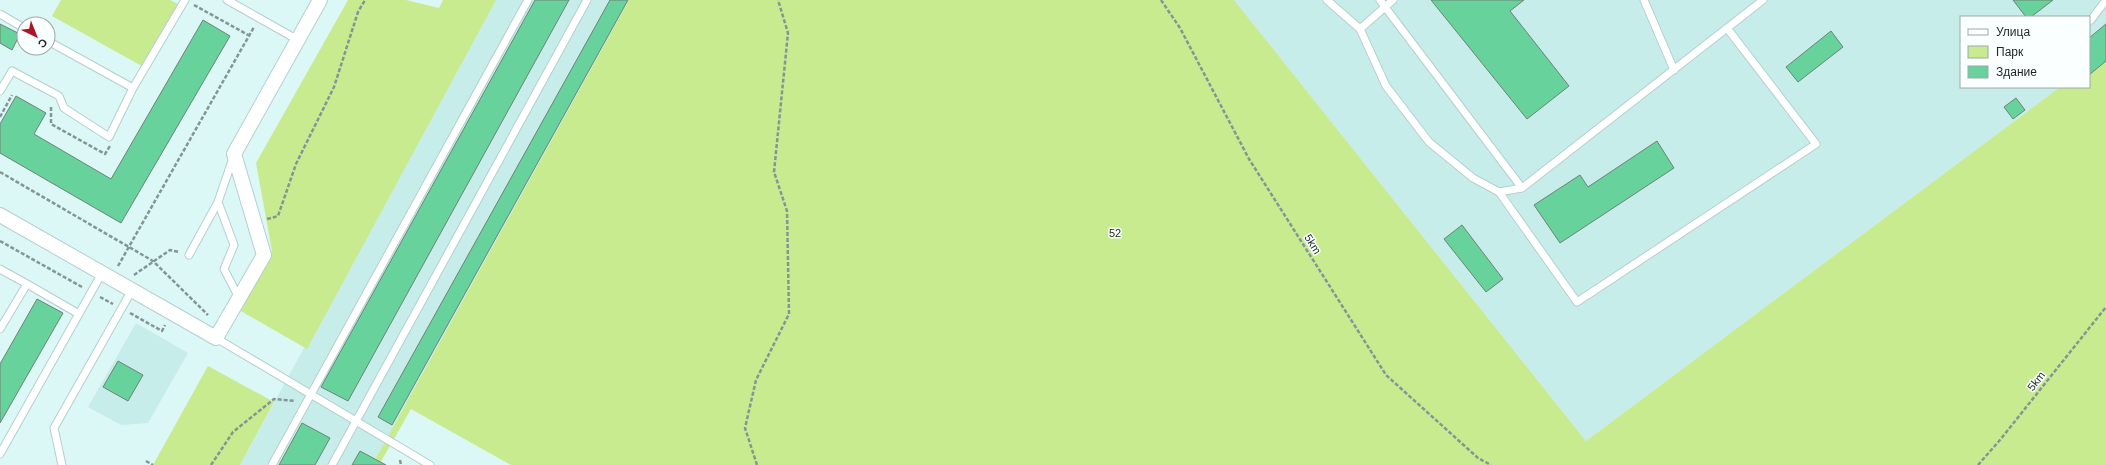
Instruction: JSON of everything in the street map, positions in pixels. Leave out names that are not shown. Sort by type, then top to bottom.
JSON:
[{"type":"street","points":[[0,215],[216,338],[264,255],[234,154],[320,0]]},
{"type":"lane","points":[[0,91],[3,81],[12,71],[59,96],[64,108],[109,137],[133,88],[185,0]]},
{"type":"lane","points":[[227,0],[298,40]]},
{"type":"lane","points":[[272,465],[312,395],[528,0]]},
{"type":"lane","points":[[332,465],[587,0]]},
{"type":"lane","points":[[1327,0],[1360,29],[1386,86],[1429,142],[1474,178],[1499,192],[1577,302],[1816,144],[1727,28]]},
{"type":"lane","points":[[1380,0],[1522,188]]},
{"type":"lane","points":[[1360,29],[1393,0]]},
{"type":"lane","points":[[1644,0],[1674,70]]},
{"type":"lane","points":[[1499,192],[1522,188],[1763,0]]},
{"type":"lane","points":[[2091,20],[2106,0]]},
{"type":"lane","points":[[0,14],[16,23]]},
{"type":"lane","points":[[56,45],[133,88]]},
{"type":"lane","points":[[189,255],[218,202],[234,154]]},
{"type":"lane","points":[[218,202],[234,245],[224,269],[239,298]]},
{"type":"lane","points":[[0,269],[79,314]]},
{"type":"lane","points":[[0,454],[79,314],[116,282]]},
{"type":"lane","points":[[62,465],[54,428],[116,282]]},
{"type":"lane","points":[[0,329],[27,284]]},
{"type":"lane","points":[[216,338],[430,465]]},
{"type":"path","points":[[255,223],[278,216],[296,164],[334,87],[358,12],[365,0]]},
{"type":"path","points":[[757,465],[745,428],[756,380],[789,314],[787,211],[774,172],[788,33],[778,0]]},
{"type":"path","name":"5km","points":[[1160,0],[1180,28],[1249,159],[1386,375],[1478,458],[1491,465]]},
{"type":"path","points":[[116,282],[129,246],[260,18]]},
{"type":"path","points":[[0,172],[153,261],[208,316],[216,338]]},
{"type":"path","points":[[116,282],[170,250],[189,255]]},
{"type":"path","name":"5km","points":[[1978,465],[2000,440],[2106,307]]},
{"type":"path","points":[[211,465],[233,432],[274,399],[308,402]]},
{"type":"path","points":[[146,461],[153,465]]},
{"type":"shaded area","points":[[494,0],[629,0],[372,465],[240,465]]},
{"type":"shaded area","points":[[1234,0],[2106,0],[2106,53],[2090,64],[2090,16],[1960,16],[1960,88],[2059,88],[1586,441]]},
{"type":"shaded area","points":[[136,323],[188,353],[148,423],[121,425],[88,407]]},
{"type":"green space","points":[[61,0],[170,0],[182,6],[147,69],[56,18],[56,16],[52,16]]},
{"type":"green space","points":[[348,0],[406,0],[439,8],[443,0],[496,0],[307,349],[239,310],[272,251],[256,163]]},
{"type":"green space","name":"52","points":[[629,0],[1234,0],[1586,441],[2059,88],[2090,88],[2090,64],[2106,53],[2106,465],[511,465],[411,409],[379,465],[372,465]]},
{"type":"green space","points":[[208,366],[274,402],[240,465],[153,465]]},
{"type":"building","points":[[535,0],[569,0],[348,401],[321,387]]},
{"type":"building","points":[[610,0],[628,0],[392,425],[378,417]]},
{"type":"building","points":[[1431,0],[1524,0],[1510,11],[1569,86],[1527,119]]},
{"type":"building","points":[[2013,0],[2053,0],[2032,16],[2025,16]]},
{"type":"building","points":[[203,20],[230,36],[121,223],[0,153],[0,124],[16,96],[46,113],[34,134],[111,179]]},
{"type":"building","points":[[0,24],[16,32],[16,42],[12,50],[0,43]]},
{"type":"building","points":[[2106,24],[2106,61],[2090,74],[2090,37]]},
{"type":"building","points":[[1831,31],[1843,47],[1798,82],[1786,67]]},
{"type":"building","points":[[2016,98],[2025,110],[2013,119],[2004,107]]},
{"type":"building","points":[[1657,141],[1674,168],[1560,243],[1534,205],[1580,175],[1588,187]]},
{"type":"building","points":[[1462,225],[1503,279],[1486,292],[1444,239]]},
{"type":"building","points":[[37,299],[63,313],[0,423],[0,364]]},
{"type":"building","points":[[118,361],[143,375],[128,401],[103,387]]},
{"type":"building","points":[[302,423],[330,438],[315,465],[279,465]]},
{"type":"building","points":[[360,451],[386,465],[352,465]]}]
